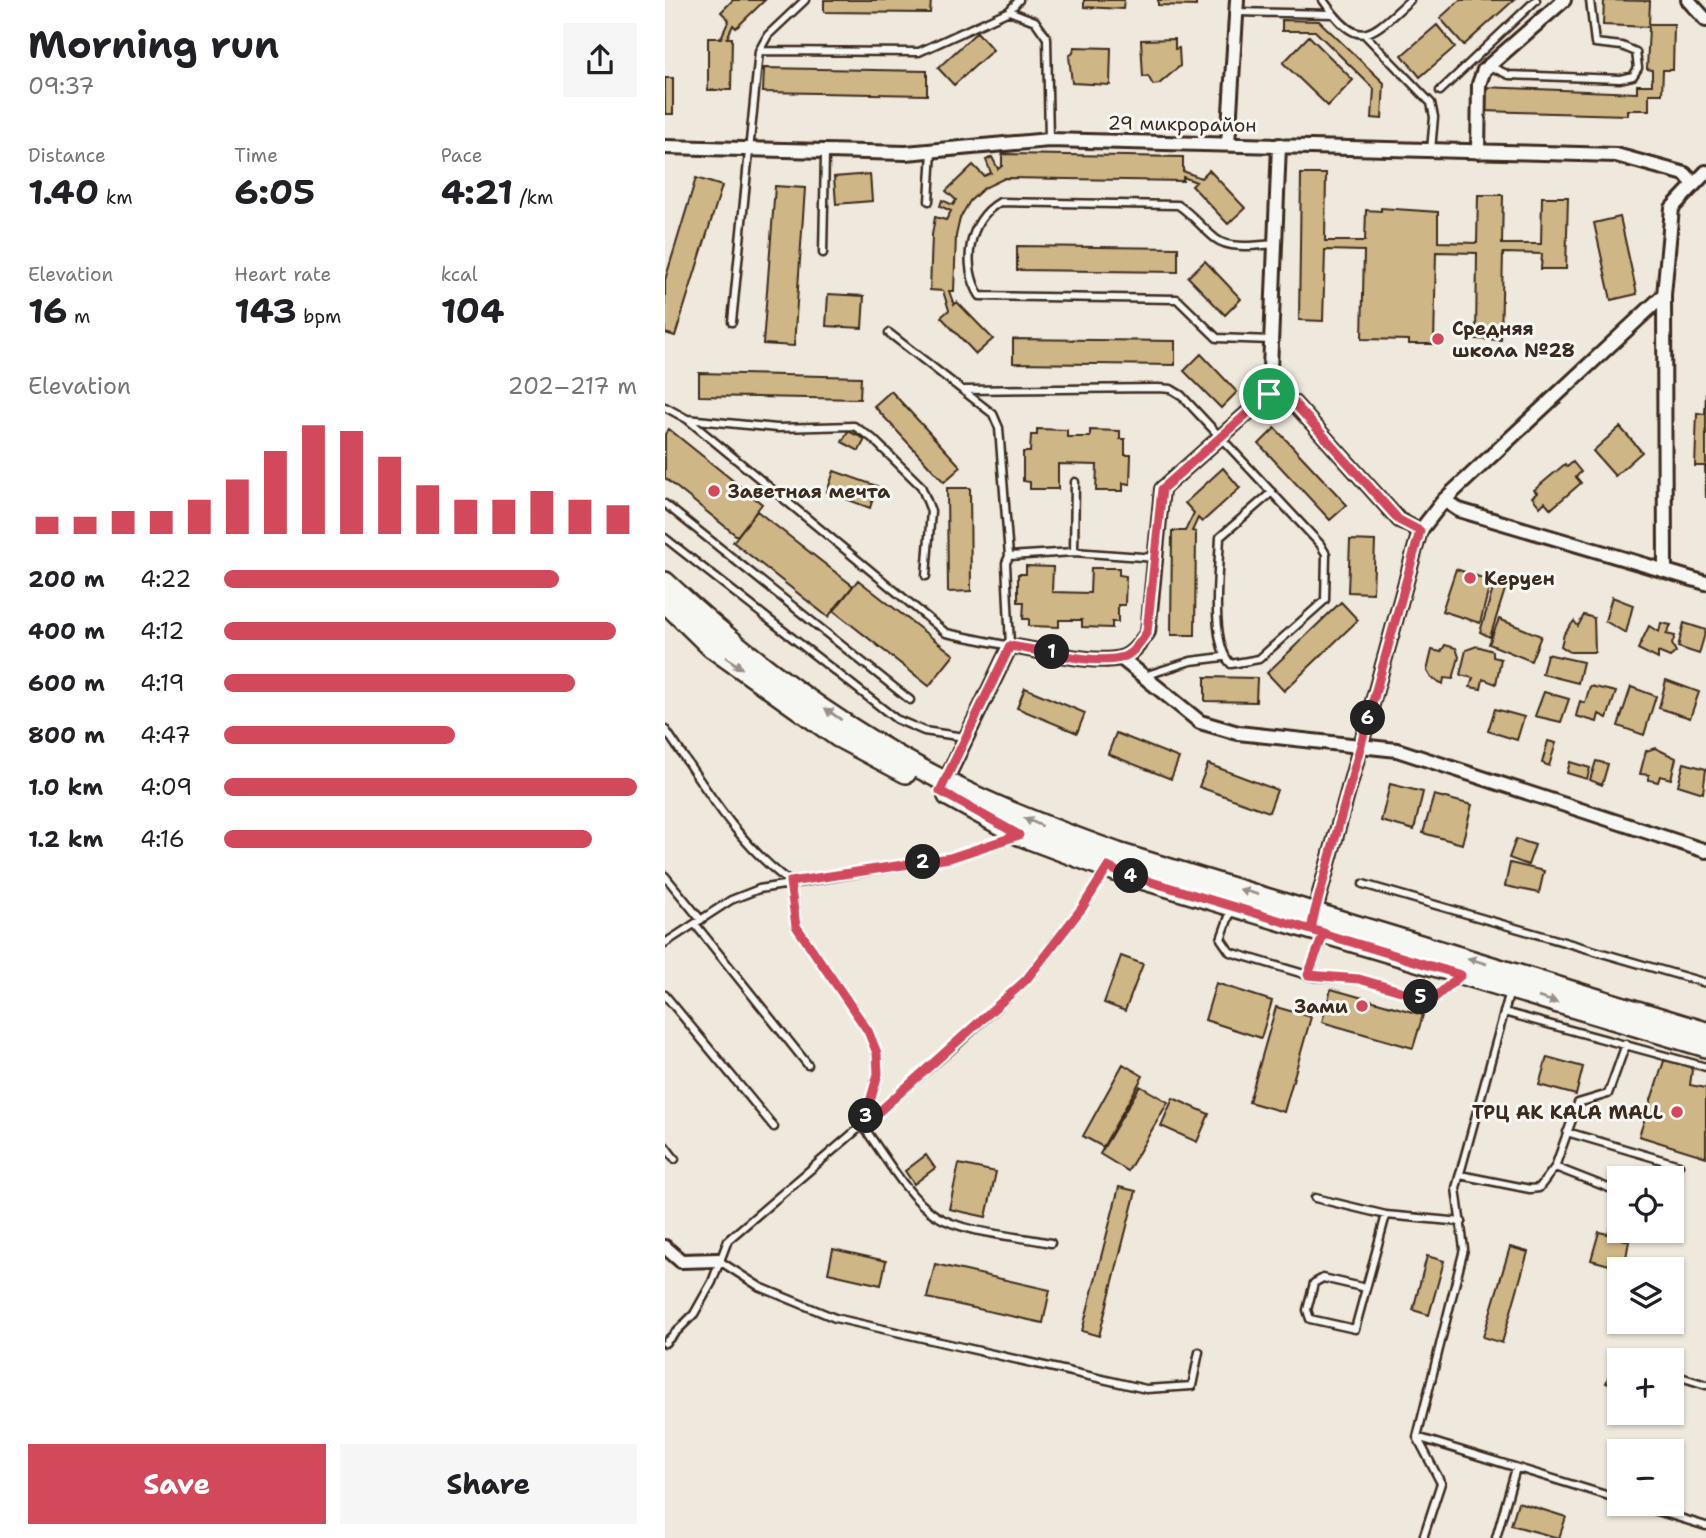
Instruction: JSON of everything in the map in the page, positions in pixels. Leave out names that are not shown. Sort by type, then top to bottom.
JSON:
[{"type":"main road","points":[[665,582],[725,638],[840,720],[1019,835],[1113,860],[1317,925],[1461,975],[1706,1046]]},
{"type":"main road","points":[[665,602],[711,647],[838,737],[942,787],[1042,826],[1113,860],[1233,906],[1317,925],[1706,1032]]},
{"type":"street","points":[[1478,152],[1479,84],[1487,65],[1564,0]]},
{"type":"street","points":[[1688,0],[1706,20]]},
{"type":"street","points":[[1228,144],[1237,6]]},
{"type":"street","name":"29 микрорайон","points":[[665,147],[751,148],[825,153],[932,151],[1049,140],[1616,155],[1685,174],[1693,183]]},
{"type":"street","points":[[942,787],[1010,646],[1101,659],[1121,658],[1133,651],[1147,632],[1162,489],[1269,394],[1279,145]]},
{"type":"street","points":[[1665,571],[1664,295],[1672,208],[1706,172]]},
{"type":"street","points":[[1317,925],[1360,745],[1420,531],[1444,500],[1664,295]]},
{"type":"street","points":[[1269,394],[1294,403],[1399,520],[1420,531]]},
{"type":"street","points":[[1444,500],[1459,510],[1706,583]]},
{"type":"street","points":[[1121,658],[1199,722],[1238,733],[1397,750],[1706,851]]},
{"type":"street","points":[[665,1247],[681,1261],[719,1259]]},
{"type":"lane","points":[[732,322],[759,51],[768,35],[805,0]]},
{"type":"lane","points":[[759,51],[919,52],[1009,11],[1019,0]]},
{"type":"lane","points":[[1323,0],[1333,14],[1354,33],[1366,36],[1431,103],[1434,117],[1431,151]]},
{"type":"lane","points":[[1366,36],[1376,31],[1410,0]]},
{"type":"lane","points":[[1440,91],[1536,0]]},
{"type":"lane","points":[[1487,65],[1509,75],[1629,79],[1638,68],[1636,52],[1622,46],[1594,43],[1590,0]]},
{"type":"lane","points":[[1237,6],[1333,14]]},
{"type":"lane","points":[[1009,11],[1035,21],[1047,38],[1049,140]]},
{"type":"lane","points":[[929,201],[932,151]]},
{"type":"lane","points":[[823,253],[825,153]]},
{"type":"lane","points":[[1273,340],[1217,338],[1177,299],[980,296],[971,282],[968,250],[987,209],[1000,202],[1178,205],[1192,215],[1217,241],[1233,245],[1276,244]]},
{"type":"lane","points":[[665,407],[687,419],[946,633],[1010,646],[1006,563],[1009,556],[999,428],[993,414],[889,333]]},
{"type":"lane","points":[[964,390],[1171,389],[1181,395],[1272,492],[1327,554],[1325,600],[1259,659],[1231,664],[1223,657],[1218,622],[1220,537],[1272,492]]},
{"type":"lane","points":[[687,419],[777,428],[853,426],[872,438],[921,486],[931,511],[926,576]]},
{"type":"lane","points":[[1074,552],[1075,482]]},
{"type":"lane","points":[[665,505],[911,700]]},
{"type":"lane","points":[[665,538],[896,719],[924,731],[964,737]]},
{"type":"lane","points":[[1009,556],[1074,552],[1156,558]]},
{"type":"lane","points":[[1144,676],[1191,661],[1223,657]]},
{"type":"lane","points":[[665,729],[734,828],[764,863],[790,882],[796,926],[868,1031],[877,1053],[878,1074],[863,1126]]},
{"type":"lane","points":[[665,943],[731,900],[790,882],[950,858],[1019,835]]},
{"type":"lane","points":[[665,1343],[694,1314],[712,1282],[719,1259],[729,1240],[863,1126],[1026,980],[1082,908],[1113,860]]},
{"type":"lane","points":[[665,876],[808,1065]]},
{"type":"lane","points":[[1363,884],[1706,983]]},
{"type":"lane","points":[[1233,906],[1221,939],[1230,953],[1308,975],[1359,979],[1432,1000],[1461,975]]},
{"type":"lane","points":[[1308,975],[1317,925]]},
{"type":"lane","points":[[1423,1538],[1441,1483],[1417,1437],[1464,1249],[1456,1188],[1511,990]]},
{"type":"lane","points":[[665,995],[774,1127]]},
{"type":"lane","points":[[1504,1013],[1626,1044],[1706,1068]]},
{"type":"lane","points":[[1460,1175],[1535,1189],[1555,1167],[1581,1100],[1604,1096],[1611,1090],[1626,1044]]},
{"type":"lane","points":[[863,1126],[906,1184],[934,1215],[950,1223],[1051,1243]]},
{"type":"lane","points":[[1567,1132],[1679,1165]]},
{"type":"lane","points":[[665,1146],[675,1159]]},
{"type":"lane","points":[[1555,1167],[1607,1187]]},
{"type":"lane","points":[[1315,1198],[1386,1215],[1462,1222]]},
{"type":"lane","points":[[1366,1288],[1323,1278],[1314,1283],[1307,1310],[1310,1319],[1355,1329],[1386,1215]]},
{"type":"lane","points":[[719,1259],[760,1287],[835,1318],[1146,1389],[1192,1386],[1199,1352]]},
{"type":"lane","points":[[1684,1378],[1706,1385]]},
{"type":"lane","points":[[1417,1437],[1607,1495]]},
{"type":"lane","points":[[1496,1538],[1516,1468]]},
{"type":"lane","points":[[1673,1516],[1706,1526]]},
{"type":"building","points":[[733,0],[765,0],[736,28],[733,25],[727,38],[732,38],[731,90],[708,90],[708,38],[721,38],[729,20],[721,12]]},
{"type":"building","points":[[824,0],[931,0],[930,13],[824,12]]},
{"type":"building","points":[[1084,0],[1124,0],[1123,9],[1084,7]]},
{"type":"building","points":[[1158,0],[1196,0],[1196,6],[1158,5]]},
{"type":"building","points":[[1460,0],[1514,0],[1464,45],[1440,18]]},
{"type":"building","points":[[1604,0],[1650,1],[1649,24],[1674,24],[1673,70],[1663,70],[1662,94],[1649,94],[1649,110],[1627,110],[1627,115],[1482,111],[1483,87],[1637,93],[1637,85],[1652,85],[1652,70],[1647,69],[1649,27],[1603,25]]},
{"type":"building","points":[[1282,20],[1319,21],[1384,83],[1382,119],[1372,118],[1374,89],[1315,31],[1282,31]]},
{"type":"building","points":[[1437,25],[1455,47],[1420,77],[1402,55]]},
{"type":"building","points":[[977,32],[993,50],[954,85],[938,68]]},
{"type":"building","points":[[1309,36],[1353,80],[1328,106],[1283,63]]},
{"type":"building","points":[[1175,39],[1175,49],[1179,48],[1180,66],[1159,84],[1153,85],[1148,76],[1143,77],[1141,40]]},
{"type":"building","points":[[1074,47],[1111,48],[1110,85],[1072,83],[1069,56]]},
{"type":"building","points":[[764,68],[927,71],[927,95],[763,92]]},
{"type":"building","points":[[665,78],[673,78],[673,114],[665,114]]},
{"type":"building","points":[[1002,154],[1183,157],[1183,171],[1201,178],[1209,170],[1245,208],[1228,224],[1192,186],[1196,182],[1183,177],[1183,181],[1005,178],[984,188],[970,201],[960,218],[956,236],[954,291],[949,291],[954,305],[957,302],[993,339],[976,354],[941,317],[949,310],[943,291],[930,290],[932,235],[935,217],[946,220],[951,211],[940,206],[942,200],[953,205],[956,200],[946,191],[973,165],[984,176],[991,173],[986,160],[992,157],[998,169],[1002,166]]},
{"type":"building","points":[[870,174],[872,201],[836,204],[834,177]]},
{"type":"building","points":[[1301,174],[1326,174],[1325,241],[1365,241],[1366,210],[1381,211],[1381,208],[1438,212],[1438,242],[1477,243],[1478,195],[1503,195],[1502,244],[1541,244],[1542,197],[1568,197],[1566,269],[1541,269],[1542,254],[1503,253],[1501,340],[1476,339],[1477,253],[1436,252],[1434,344],[1409,344],[1409,340],[1362,339],[1364,251],[1325,250],[1323,321],[1299,320]]},
{"type":"building","points":[[696,178],[722,186],[675,336],[665,333],[665,280]]},
{"type":"building","points":[[775,186],[805,188],[794,346],[763,344]]},
{"type":"building","points":[[1620,217],[1637,294],[1611,300],[1594,223]]},
{"type":"building","points":[[1017,246],[1178,248],[1178,272],[1017,270]]},
{"type":"building","points":[[1205,261],[1241,299],[1225,315],[1188,277]]},
{"type":"building","points":[[828,294],[864,296],[862,328],[826,326]]},
{"type":"building","points":[[1013,339],[1175,341],[1175,365],[1013,363]]},
{"type":"building","points":[[1201,354],[1237,392],[1221,408],[1184,371]]},
{"type":"building","points":[[699,373],[861,377],[860,399],[699,396]]},
{"type":"building","points":[[891,391],[961,467],[944,482],[874,406]]},
{"type":"building","points":[[1706,393],[1706,498],[1705,466],[1695,466],[1697,413],[1705,414]]},
{"type":"building","points":[[1620,427],[1642,452],[1615,476],[1593,451]]},
{"type":"building","points":[[1275,428],[1347,505],[1330,520],[1259,444]]},
{"type":"building","name":"Заветная мечта","points":[[669,429],[762,504],[737,536],[665,478],[665,434]]},
{"type":"building","points":[[1037,429],[1067,430],[1067,437],[1090,437],[1090,430],[1120,431],[1120,439],[1125,439],[1125,455],[1131,455],[1130,484],[1123,483],[1123,491],[1096,491],[1097,465],[1058,464],[1058,489],[1030,489],[1030,482],[1023,481],[1023,452],[1030,452],[1031,435],[1037,435]]},
{"type":"building","points":[[848,431],[865,439],[859,451],[842,442]]},
{"type":"building","points":[[1573,462],[1581,472],[1576,477],[1581,483],[1551,509],[1545,502],[1540,507],[1532,497],[1537,493],[1534,490],[1565,464],[1567,467]]},
{"type":"building","points":[[1223,468],[1240,488],[1202,522],[1198,518],[1192,531],[1196,532],[1195,635],[1171,635],[1172,531],[1185,531],[1194,513],[1185,503]]},
{"type":"building","points":[[834,471],[877,486],[870,508],[827,492]]},
{"type":"building","points":[[947,488],[970,488],[971,591],[948,592]]},
{"type":"building","points":[[757,511],[853,586],[828,617],[733,542]]},
{"type":"building","points":[[1350,540],[1375,541],[1373,593],[1348,592]]},
{"type":"building","points":[[1026,566],[1053,567],[1052,592],[1090,593],[1091,568],[1119,568],[1119,575],[1126,576],[1125,605],[1118,605],[1118,622],[1112,622],[1112,628],[1082,627],[1082,620],[1059,620],[1059,627],[1029,626],[1029,619],[1023,619],[1024,602],[1018,602],[1018,574],[1026,574]]},
{"type":"building","points":[[1456,569],[1491,581],[1480,623],[1442,611]]},
{"type":"building","points":[[1497,576],[1508,580],[1490,637],[1480,632]]},
{"type":"building","points":[[858,580],[954,655],[929,686],[834,611]]},
{"type":"building","points":[[1612,597],[1633,605],[1626,633],[1605,621]]},
{"type":"building","points":[[1341,602],[1358,620],[1284,691],[1267,673]]},
{"type":"building","points":[[1584,615],[1594,618],[1595,652],[1570,652],[1561,646],[1564,634],[1574,621],[1578,626]]},
{"type":"building","points":[[1499,619],[1541,636],[1531,661],[1489,644]]},
{"type":"building","points":[[1661,623],[1671,625],[1666,634],[1675,636],[1672,644],[1676,652],[1670,657],[1658,652],[1658,659],[1638,649],[1649,626],[1659,632]]},
{"type":"building","points":[[1684,623],[1706,630],[1699,654],[1678,647]]},
{"type":"building","points":[[1445,645],[1456,648],[1459,657],[1453,679],[1444,678],[1443,684],[1431,678],[1427,671],[1432,650],[1441,652]]},
{"type":"building","points":[[1477,646],[1493,651],[1493,657],[1501,659],[1496,684],[1483,679],[1481,689],[1470,687],[1473,678],[1460,675],[1466,650]]},
{"type":"building","points":[[1547,654],[1583,662],[1578,683],[1542,674]]},
{"type":"building","points":[[1205,677],[1257,678],[1256,702],[1205,701]]},
{"type":"building","points":[[1666,680],[1699,692],[1690,718],[1659,708]]},
{"type":"building","points":[[1590,686],[1616,692],[1607,718],[1599,714],[1597,722],[1576,716],[1580,701],[1585,703]]},
{"type":"building","points":[[1631,687],[1656,696],[1644,735],[1618,726]]},
{"type":"building","points":[[1025,688],[1085,713],[1077,733],[1017,708]]},
{"type":"building","points":[[1544,692],[1569,699],[1561,722],[1535,716]]},
{"type":"building","points":[[1495,709],[1524,717],[1517,740],[1488,731]]},
{"type":"building","points":[[1116,733],[1179,758],[1171,779],[1108,754]]},
{"type":"building","points":[[1548,741],[1556,743],[1549,766],[1542,763]]},
{"type":"building","points":[[1655,748],[1676,758],[1671,779],[1660,776],[1658,782],[1649,780],[1649,775],[1640,774],[1646,751]]},
{"type":"building","points":[[1596,761],[1608,764],[1602,785],[1590,780]]},
{"type":"building","points":[[1570,762],[1590,768],[1587,779],[1567,773]]},
{"type":"building","points":[[1684,763],[1706,769],[1703,793],[1678,785]]},
{"type":"building","points":[[1208,764],[1277,790],[1269,812],[1199,787]]},
{"type":"building","points":[[1390,784],[1423,792],[1414,830],[1381,821]]},
{"type":"building","points":[[1434,795],[1472,805],[1462,844],[1423,833]]},
{"type":"building","points":[[1516,839],[1535,845],[1528,865],[1509,858]]},
{"type":"building","points":[[1510,863],[1544,871],[1539,893],[1505,886]]},
{"type":"building","points":[[1121,956],[1143,964],[1125,1011],[1104,1003]]},
{"type":"building","points":[[1216,983],[1272,1001],[1261,1038],[1205,1020]]},
{"type":"building","points":[[1331,989],[1423,1015],[1413,1048],[1322,1022]]},
{"type":"building","points":[[1276,1007],[1311,1017],[1284,1112],[1249,1102]]},
{"type":"building","points":[[1547,1057],[1583,1067],[1576,1095],[1539,1085]]},
{"type":"building","name":"ТРЦ AK KALA MALL","points":[[1664,1061],[1689,1065],[1692,1070],[1690,1085],[1706,1088],[1706,1157],[1639,1136]]},
{"type":"building","points":[[1123,1064],[1143,1076],[1103,1147],[1083,1136]]},
{"type":"building","points":[[1140,1086],[1168,1102],[1128,1171],[1100,1154]]},
{"type":"building","points":[[1173,1098],[1209,1114],[1197,1142],[1161,1126]]},
{"type":"building","points":[[926,1155],[935,1168],[914,1184],[905,1171]]},
{"type":"building","points":[[959,1164],[996,1172],[986,1217],[949,1209]]},
{"type":"building","points":[[1119,1187],[1136,1191],[1099,1336],[1082,1331]]},
{"type":"building","points":[[1599,1232],[1607,1234],[1607,1243],[1629,1243],[1626,1257],[1607,1257],[1607,1264],[1591,1260]]},
{"type":"building","points":[[1510,1247],[1528,1252],[1502,1343],[1483,1337]]},
{"type":"building","points":[[833,1249],[886,1261],[881,1285],[828,1273]]},
{"type":"building","points":[[1427,1256],[1444,1261],[1429,1315],[1413,1310]]},
{"type":"building","points":[[935,1264],[1050,1290],[1043,1323],[927,1298]]},
{"type":"building","points":[[1518,1502],[1566,1517],[1559,1538],[1511,1525]]},
{"type":"place","name":"Средняя школа №28","points":[[1438,339]]},
{"type":"place","name":"Заветная мечта","points":[[714,491]]},
{"type":"place","name":"Керуен","points":[[1470,578]]},
{"type":"place","name":"Зами","points":[[1362,1006]]},
{"type":"place","name":"ТРЦ AK KALA MALL","points":[[1677,1112]]},
{"type":"route","points":[[1269,394],[1162,489],[1147,632],[1133,651],[1121,658],[1101,659],[1010,646],[940,791],[1019,835],[950,858],[790,882],[792,914],[796,926],[868,1031],[877,1053],[878,1074],[863,1126],[1026,980],[1082,908],[1108,867],[1118,872],[1311,929],[1461,975],[1432,1000],[1359,979],[1308,975],[1324,933],[1311,929],[1315,911],[1420,531],[1399,520],[1294,403],[1269,394]]}]
